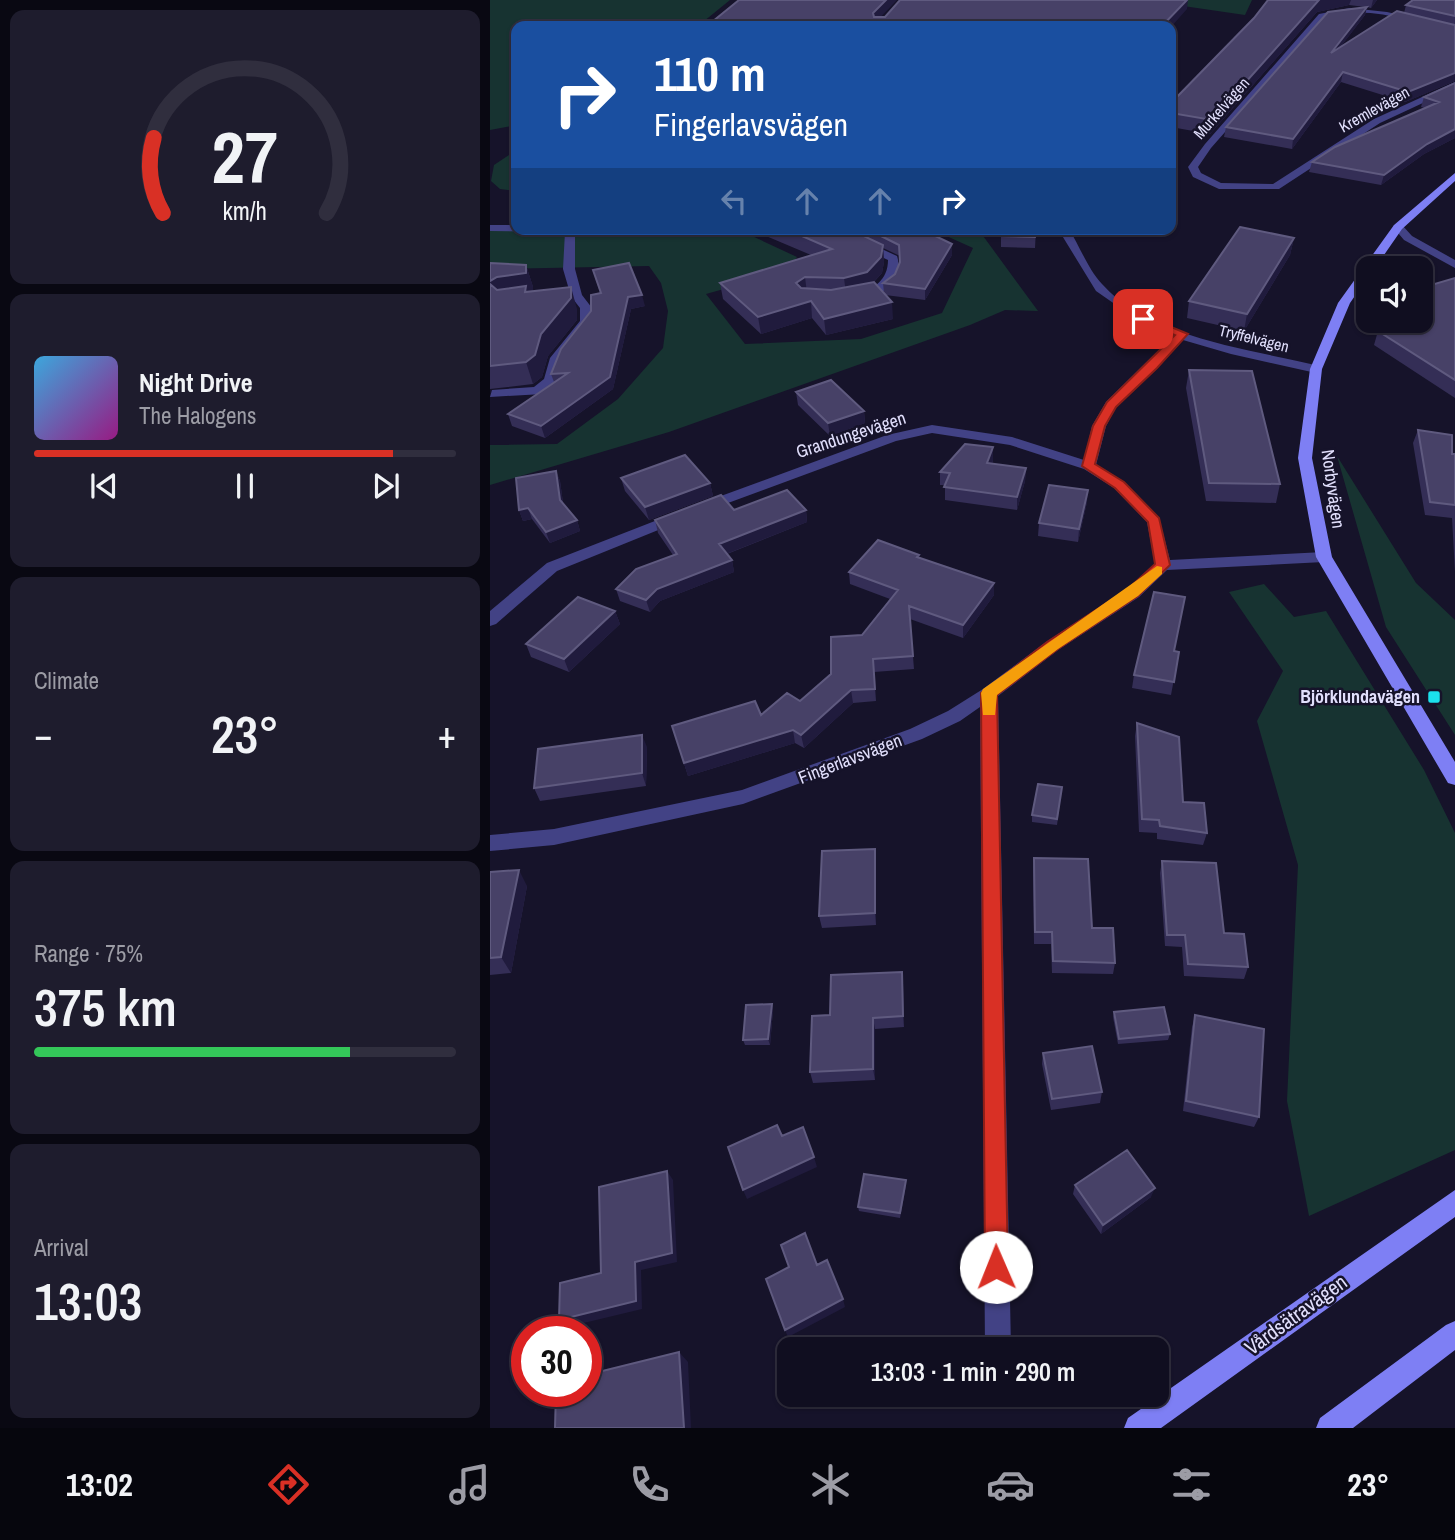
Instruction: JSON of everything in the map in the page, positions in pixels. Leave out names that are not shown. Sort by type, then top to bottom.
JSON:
[{"type":"street","name":"Murkelvägen","points":[[1275,187],[1219,186],[1197,175],[1193,167],[1208,146],[1322,16],[1339,9],[1391,16],[1455,31]]},
{"type":"street","name":"Kremlevägen","points":[[1275,187],[1377,121],[1455,86]]},
{"type":"street","name":"Norbyvägen","points":[[1455,176],[1398,227],[1353,287],[1316,369],[1305,458],[1324,557],[1455,778]]},
{"type":"street","points":[[1398,227],[1408,238],[1455,265]]},
{"type":"street","points":[[490,228],[511,228]]},
{"type":"street","points":[[492,394],[538,391],[550,380],[556,358],[586,321],[586,308],[576,295],[569,269],[574,235]]},
{"type":"street","points":[[844,235],[893,258],[892,273],[879,292],[851,299]]},
{"type":"street","name":"Tryffelvägen","points":[[1067,235],[1098,287],[1143,319],[1182,334],[1316,369]]},
{"type":"street","points":[[552,298],[576,295]]},
{"type":"street","points":[[1089,466],[1099,426],[1111,405],[1153,366],[1182,334]]},
{"type":"street","name":"Grandungevägen","points":[[490,620],[552,567],[700,508],[892,438],[932,429],[1012,441],[1089,466],[1119,485],[1154,521],[1163,565]]},
{"type":"street","points":[[1163,565],[1324,557]]},
{"type":"street","name":"Fingerlavsvägen","points":[[490,844],[554,837],[743,797],[916,734],[954,716],[989,693],[1052,646],[1133,593],[1163,565]]},
{"type":"street","points":[[989,693],[998,1337]]},
{"type":"street","name":"Vårdsätravägen","points":[[1138,1428],[1455,1202]]},
{"type":"street","points":[[1329,1428],[1455,1334]]},
{"type":"green space","points":[[490,0],[730,0],[704,21],[511,21],[511,126],[490,130]]},
{"type":"green space","points":[[1107,0],[1252,0],[1245,15],[1149,1]]},
{"type":"green space","points":[[511,155],[511,190],[500,189],[491,181],[494,165]]},
{"type":"green space","points":[[490,228],[511,229],[511,235],[750,235],[797,257],[788,271],[706,294],[745,344],[861,339],[942,313],[973,248],[944,235],[982,235],[1038,311],[1005,310],[970,325],[669,432],[490,485],[490,445],[557,444],[618,399],[663,348],[668,311],[661,283],[649,266],[490,269]]},
{"type":"green space","points":[[1337,456],[1416,583],[1455,620],[1455,735],[1386,627]]},
{"type":"green space","points":[[1264,584],[1294,617],[1326,611],[1424,770],[1455,833],[1455,1150],[1309,1216],[1287,1101],[1298,865],[1257,721],[1283,671],[1229,592]]},
{"type":"building","points":[[739,0],[886,0],[873,13],[874,17],[885,17],[900,0],[1187,0],[1167,21],[713,21]]},
{"type":"building","points":[[1268,0],[1319,0],[1212,120],[1176,114],[1176,98],[1254,18]]},
{"type":"building","points":[[1413,0],[1455,0],[1455,16],[1406,5]]},
{"type":"building","points":[[1367,7],[1331,53],[1397,11],[1455,25],[1455,73],[1408,92],[1343,72],[1293,139],[1226,127],[1328,12]]},
{"type":"building","points":[[1455,83],[1455,129],[1427,144],[1384,175],[1312,162],[1335,147],[1439,102],[1424,97]]},
{"type":"building","points":[[1240,227],[1294,238],[1247,314],[1189,301]]},
{"type":"building","points":[[800,235],[862,235],[883,245],[881,257],[867,272],[844,278],[805,277],[796,283],[801,288],[831,290],[874,282],[892,302],[824,319],[811,301],[758,317],[720,283],[832,249]]},
{"type":"building","points":[[879,235],[933,235],[952,244],[925,289],[883,283],[895,274],[900,262],[899,245]]},
{"type":"building","points":[[1001,235],[1035,235],[1035,237]]},
{"type":"building","points":[[490,263],[526,265],[526,273],[497,277],[490,281]]},
{"type":"building","points":[[629,263],[642,295],[628,297],[610,377],[541,426],[508,414],[568,373],[551,374],[561,349],[591,311],[591,295],[601,293],[593,270]]},
{"type":"building","points":[[1455,278],[1455,380],[1381,333],[1433,333],[1433,284]]},
{"type":"building","points":[[490,284],[497,290],[526,286],[525,292],[571,287],[571,298],[541,334],[535,355],[526,362],[490,366]]},
{"type":"building","points":[[1189,370],[1252,371],[1280,484],[1209,483]]},
{"type":"building","points":[[831,380],[864,411],[828,423],[796,392]]},
{"type":"building","points":[[1418,430],[1452,435],[1452,454],[1455,454],[1455,505],[1430,502]]},
{"type":"building","points":[[965,444],[993,447],[987,463],[1026,468],[1017,497],[944,487],[950,473],[940,472]]},
{"type":"building","points":[[685,455],[710,483],[645,507],[621,478]]},
{"type":"building","points":[[556,471],[560,500],[577,520],[546,532],[528,508],[519,510],[516,478]]},
{"type":"building","points":[[1049,485],[1088,490],[1079,529],[1039,523]]},
{"type":"building","points":[[787,490],[806,510],[719,544],[732,560],[657,589],[646,600],[616,589],[636,569],[677,554],[655,520],[721,495],[734,510]]},
{"type":"building","points":[[878,540],[919,555],[917,557],[994,583],[963,625],[909,606],[913,656],[873,659],[875,689],[851,690],[801,735],[793,730],[684,763],[672,726],[755,701],[761,715],[787,693],[800,701],[831,674],[831,637],[862,635],[898,590],[849,572]]},
{"type":"building","points":[[1154,592],[1185,597],[1174,651],[1179,652],[1174,682],[1134,675]]},
{"type":"building","points":[[578,597],[615,611],[564,659],[526,644]]},
{"type":"building","points":[[1137,723],[1179,737],[1183,802],[1204,803],[1207,833],[1160,826],[1159,820],[1142,819]]},
{"type":"building","points":[[642,735],[642,773],[534,788],[538,749]]},
{"type":"building","points":[[1038,784],[1062,787],[1057,819],[1032,815]]},
{"type":"building","points":[[875,849],[875,913],[819,916],[822,851]]},
{"type":"building","points":[[1034,858],[1088,859],[1092,928],[1113,928],[1115,963],[1053,961],[1052,932],[1035,932]]},
{"type":"building","points":[[1162,861],[1216,863],[1224,933],[1244,934],[1248,967],[1188,964],[1185,935],[1167,935]]},
{"type":"building","points":[[519,870],[501,957],[490,958],[490,872]]},
{"type":"building","points":[[902,972],[903,1016],[873,1018],[873,1069],[810,1072],[812,1016],[830,1015],[831,975]]},
{"type":"building","points":[[772,1004],[768,1039],[743,1040],[746,1005]]},
{"type":"building","points":[[1164,1007],[1170,1034],[1119,1039],[1114,1012]]},
{"type":"building","points":[[1195,1015],[1264,1029],[1259,1117],[1186,1101]]},
{"type":"building","points":[[1092,1046],[1102,1092],[1052,1099],[1043,1053]]},
{"type":"building","points":[[777,1125],[782,1136],[803,1127],[814,1157],[743,1190],[728,1147]]},
{"type":"building","points":[[1127,1150],[1155,1188],[1103,1225],[1075,1185]]},
{"type":"building","points":[[667,1171],[672,1253],[635,1262],[636,1301],[575,1316],[559,1316],[560,1283],[601,1273],[599,1187]]},
{"type":"building","points":[[864,1174],[906,1180],[900,1213],[858,1207]]},
{"type":"building","points":[[805,1233],[817,1265],[827,1260],[843,1299],[785,1330],[766,1279],[789,1267],[781,1245]]},
{"type":"building","points":[[679,1352],[684,1428],[555,1428],[556,1407],[602,1407],[602,1371]]},
{"type":"slow traffic","points":[[989,711],[989,693],[1052,646],[1133,593],[1157,571]]},
{"type":"place","name":"Björklundavägen","points":[[1434,697]]},
{"type":"route","points":[[996,1267],[989,693],[1052,646],[1133,593],[1163,565],[1154,521],[1119,485],[1089,466],[1099,426],[1111,405],[1153,366],[1182,334],[1143,319]]}]
